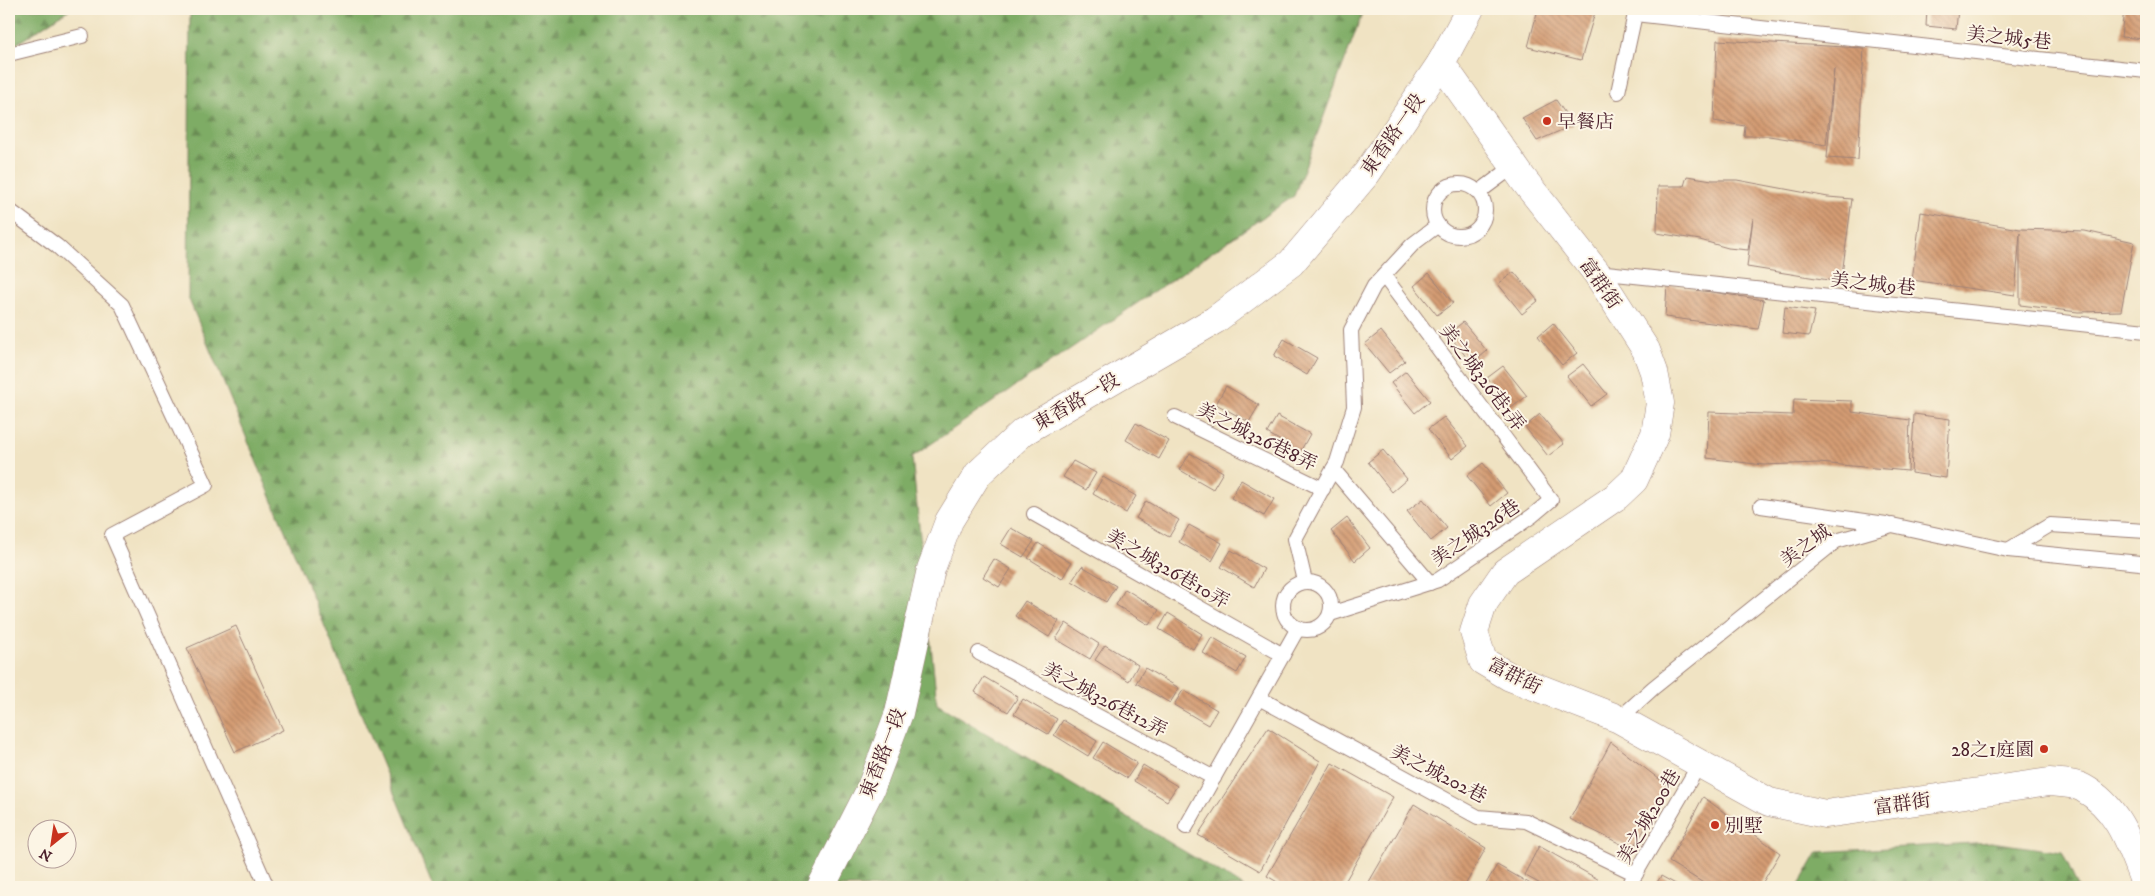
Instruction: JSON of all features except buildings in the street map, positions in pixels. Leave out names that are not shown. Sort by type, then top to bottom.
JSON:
[{"type":"street","name":"東香路一段","points":[[821,887],[870,790],[896,721],[931,569],[949,521],[978,474],[1023,432],[1215,320],[1291,263],[1367,173],[1441,63],[1470,9]]},
{"type":"street","name":"富群街","points":[[1441,63],[1514,166],[1596,272],[1649,357],[1660,403],[1655,434],[1634,480],[1617,496],[1505,572],[1483,604],[1474,632],[1483,661],[1510,677],[1619,719],[1769,802],[1825,814],[2049,782],[2082,787],[2105,804],[2121,823],[2146,886]]},
{"type":"lane","name":"美之城5巷","points":[[1635,11],[2146,71]]},
{"type":"lane","points":[[1618,92],[1635,11]]},
{"type":"lane","points":[[9,54],[82,36]]},
{"type":"lane","points":[[1479,192],[1514,166]]},
{"type":"lane","points":[[1464,184],[1479,192],[1484,199],[1485,216],[1476,230],[1460,236],[1444,231],[1438,225],[1434,208],[1440,192],[1447,187],[1464,184]]},
{"type":"lane","points":[[9,210],[57,246],[122,305],[206,485],[112,535],[267,887]]},
{"type":"lane","points":[[1305,581],[1295,539],[1334,469],[1354,407],[1351,330],[1374,286],[1413,244],[1438,225]]},
{"type":"lane","name":"美之城9巷","points":[[1596,272],[2146,330]]},
{"type":"lane","name":"美之城326巷1弄","points":[[1384,276],[1552,500]]},
{"type":"lane","name":"美之城326巷8弄","points":[[1175,417],[1323,489]]},
{"type":"lane","points":[[1334,469],[1430,583]]},
{"type":"lane","name":"美之城326巷","points":[[1330,614],[1430,583],[1454,570],[1552,500]]},
{"type":"lane","points":[[1761,506],[1892,524]]},
{"type":"lane","name":"美之城326巷10弄","points":[[1034,514],[1283,655]]},
{"type":"lane","name":"美之城","points":[[1619,719],[1653,688],[1836,541],[1892,524],[2008,550],[2146,565]]},
{"type":"lane","points":[[2008,550],[2050,525],[2146,532]]},
{"type":"lane","points":[[1305,581],[1323,588],[1328,595],[1330,614],[1317,627],[1308,630],[1290,624],[1282,607],[1288,589],[1305,581]]},
{"type":"lane","points":[[1186,827],[1298,628]]},
{"type":"lane","name":"美之城326巷12弄","points":[[979,652],[1214,778]]},
{"type":"lane","name":"美之城202巷","points":[[1259,698],[1478,817],[1526,821],[1636,874]]},
{"type":"lane","name":"美之城200巷","points":[[1628,887],[1700,763]]},
{"type":"green space","points":[[9,9],[70,9],[9,49]]},
{"type":"green space","points":[[190,9],[1364,9],[1294,196],[912,457],[937,704],[1244,887],[433,887],[188,297]]},
{"type":"green space","points":[[1991,842],[2062,852],[2078,887],[1798,887],[1818,852]]},
{"type":"place","name":"早餐店","points":[[1547,121]]},
{"type":"place","name":"28之1庭園","points":[[2044,749]]},
{"type":"place","name":"別墅","points":[[1715,825]]}]
